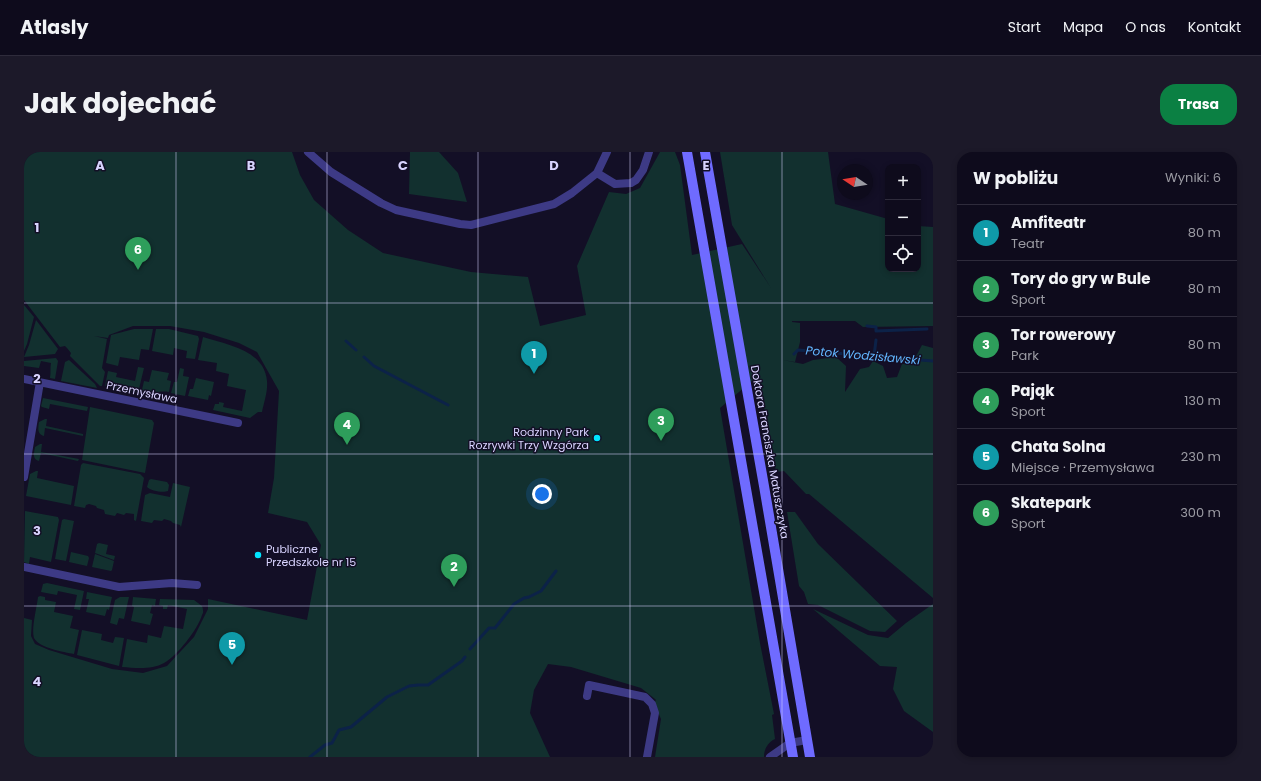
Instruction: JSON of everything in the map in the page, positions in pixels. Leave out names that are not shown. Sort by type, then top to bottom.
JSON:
[{"type":"main road","points":[[687,152],[793,757]]},
{"type":"main road","name":"Doktora Franciszka Matuszczyka","points":[[705,152],[810,757]]},
{"type":"street","points":[[308,152],[331,172],[381,203],[396,210],[460,224],[479,224],[554,204],[572,193],[597,173],[607,152]]},
{"type":"street","points":[[597,173],[615,184],[631,183],[636,180],[643,170],[649,152]]},
{"type":"street","name":"Przemysława","points":[[24,379],[238,423]]},
{"type":"street","points":[[24,477],[40,382]]},
{"type":"street","points":[[24,567],[119,587],[172,583],[197,585]]},
{"type":"street","points":[[587,696],[589,685],[645,697],[652,704],[655,713],[647,757]]},
{"type":"street","points":[[770,757],[790,743],[807,740]]},
{"type":"green space","points":[[24,152],[292,152],[300,175],[314,200],[348,230],[383,253],[471,272],[528,277],[540,326],[586,315],[577,266],[609,192],[626,194],[640,188],[660,152],[675,152],[680,165],[692,255],[742,244],[771,288],[732,225],[720,152],[828,152],[835,204],[885,218],[885,272],[921,272],[921,226],[933,227],[933,326],[863,327],[855,321],[792,321],[800,323],[800,342],[795,362],[783,360],[803,364],[813,360],[836,357],[846,366],[845,392],[860,369],[869,367],[873,361],[883,366],[887,378],[897,377],[902,364],[912,364],[922,345],[933,348],[933,598],[809,494],[806,494],[784,471],[776,472],[758,376],[720,408],[760,643],[774,714],[772,715],[775,739],[767,746],[764,757],[655,757],[661,719],[654,703],[656,700],[655,699],[641,688],[571,667],[548,664],[534,690],[530,713],[550,757],[24,757],[24,618],[32,620],[31,636],[35,644],[49,650],[112,669],[143,673],[167,666],[194,637],[208,609],[208,599],[307,620],[321,545],[307,522],[268,513],[274,478],[279,391],[257,352],[239,343],[204,332],[170,326],[133,326],[109,335],[108,338],[94,336],[107,339],[102,368],[105,372],[102,386],[100,386],[70,356],[71,353],[65,346],[60,347],[24,300]]},
{"type":"green space","points":[[410,152],[439,152],[458,173],[467,202],[409,194]]},
{"type":"green space","points":[[24,305],[34,317],[24,351]]},
{"type":"green space","points":[[36,320],[58,349],[55,354],[24,357]]},
{"type":"green space","points":[[134,329],[153,329],[149,350],[141,349],[139,360],[120,357],[118,366],[106,363],[111,335]]},
{"type":"green space","points":[[156,329],[169,329],[198,336],[199,339],[195,359],[186,358],[187,351],[174,348],[173,355],[152,351]]},
{"type":"green space","points":[[203,337],[243,350],[259,362],[267,381],[262,412],[258,412],[250,418],[213,410],[215,404],[219,404],[219,402],[224,403],[223,407],[242,411],[246,390],[227,386],[229,374],[216,371],[217,363],[198,360]]},
{"type":"green space","points":[[56,358],[58,361],[55,379],[50,378],[51,363],[41,361],[39,368],[24,366],[24,361]]},
{"type":"green space","points":[[69,360],[95,384],[97,388],[61,381],[65,362]]},
{"type":"green space","points":[[138,367],[144,368],[138,393],[105,386],[108,371],[117,373],[116,377],[135,381]]},
{"type":"green space","points":[[180,368],[184,369],[183,376],[189,377],[185,396],[171,393],[174,382],[177,382]]},
{"type":"green space","points":[[152,370],[169,373],[167,380],[171,381],[169,392],[141,394],[144,381],[149,382]]},
{"type":"green space","points":[[196,378],[214,382],[211,396],[209,395],[208,400],[188,396],[190,389],[193,389]]},
{"type":"green space","points":[[43,398],[88,407],[87,411],[50,404],[49,409],[41,406]]},
{"type":"green space","points":[[90,407],[152,420],[154,423],[145,473],[82,460]]},
{"type":"green space","points":[[47,419],[46,426],[83,434],[83,436],[45,428],[44,436],[40,434],[38,426],[39,422]]},
{"type":"green space","points":[[42,444],[41,452],[79,459],[78,461],[41,453],[39,461],[35,459],[34,454],[35,447]]},
{"type":"green space","points":[[83,463],[140,474],[144,478],[136,521],[134,520],[134,514],[126,513],[124,515],[117,513],[115,516],[105,514],[104,510],[89,504],[86,505],[85,508],[74,506],[81,465]]},
{"type":"green space","points":[[38,471],[37,478],[74,486],[71,505],[26,496],[30,474]]},
{"type":"green space","points":[[151,479],[167,482],[169,485],[168,491],[163,492],[151,490],[147,487],[149,480]]},
{"type":"green space","points":[[173,483],[190,487],[181,527],[180,525],[164,519],[162,521],[154,520],[152,523],[141,521],[145,495],[150,493],[170,497]]},
{"type":"green space","points":[[25,511],[58,517],[59,520],[51,562],[30,557],[29,564],[24,562]]},
{"type":"green space","points":[[787,512],[795,512],[818,544],[897,621],[885,632],[870,631],[818,605],[808,604],[804,592],[799,586]]},
{"type":"green space","points":[[62,520],[74,521],[66,561],[55,559]]},
{"type":"green space","points":[[97,544],[108,545],[106,554],[115,556],[114,560],[95,553]]},
{"type":"green space","points":[[71,552],[88,556],[87,566],[69,562]]},
{"type":"green space","points":[[95,554],[114,561],[111,571],[92,567]]},
{"type":"green space","points":[[47,583],[84,591],[80,610],[74,609],[77,595],[58,591],[57,595],[41,592],[43,584]]},
{"type":"green space","points":[[87,592],[112,597],[109,610],[107,609],[105,616],[86,612],[89,599],[86,599]]},
{"type":"green space","points":[[38,597],[45,597],[45,600],[56,602],[54,612],[73,616],[70,628],[79,630],[74,654],[46,647],[34,638],[34,618]]},
{"type":"green space","points":[[120,597],[129,597],[124,619],[119,618],[117,625],[110,623],[115,600]]},
{"type":"green space","points":[[133,597],[156,599],[155,606],[152,605],[150,613],[153,614],[150,625],[131,621],[134,607],[132,606]]},
{"type":"green space","points":[[160,599],[194,600],[202,606],[203,609],[200,621],[192,634],[175,655],[164,663],[149,668],[122,667],[127,639],[147,643],[148,635],[161,638],[164,626],[183,629],[187,609],[168,605],[167,609],[163,609],[163,606],[159,605]]},
{"type":"green space","points":[[933,604],[933,732],[904,711],[893,689],[897,667],[880,666],[813,609],[868,635],[888,638]]},
{"type":"green space","points":[[82,630],[102,634],[101,640],[113,643],[115,637],[124,638],[119,666],[77,655]]},
{"type":"waterway","points":[[867,326],[876,327],[876,331],[927,329]]},
{"type":"waterway","points":[[874,356],[876,340]]},
{"type":"waterway","points":[[346,341],[356,350]]},
{"type":"waterway","name":"Potok Wodzisławski","points":[[794,354],[798,350],[933,361]]},
{"type":"waterway","points":[[364,357],[374,366],[448,405]]},
{"type":"waterway","name":"Potok Wodzisławski","points":[[470,649],[489,628],[495,628],[514,604],[541,591],[556,571]]},
{"type":"waterway","name":"Potok Wodzisławski","points":[[310,757],[325,745],[332,743],[339,730],[351,727],[387,697],[409,686],[428,685],[462,661],[465,657]]},
{"type":"place","name":"Skatepark","points":[[138,270]]},
{"type":"place","name":"Amfiteatr","points":[[534,374]]},
{"type":"place","name":"Rodzinny Park Rozrywki Trzy Wzgórza","points":[[597,438]]},
{"type":"place","name":"Tor rowerowy","points":[[661,441]]},
{"type":"place","name":"Pająk","points":[[347,445]]},
{"type":"place","name":"Publiczne Przedszkole nr 15","points":[[258,555]]},
{"type":"place","name":"Tory do gry w Bule","points":[[454,587]]},
{"type":"place","name":"Chata Solna","points":[[232,665]]}]
